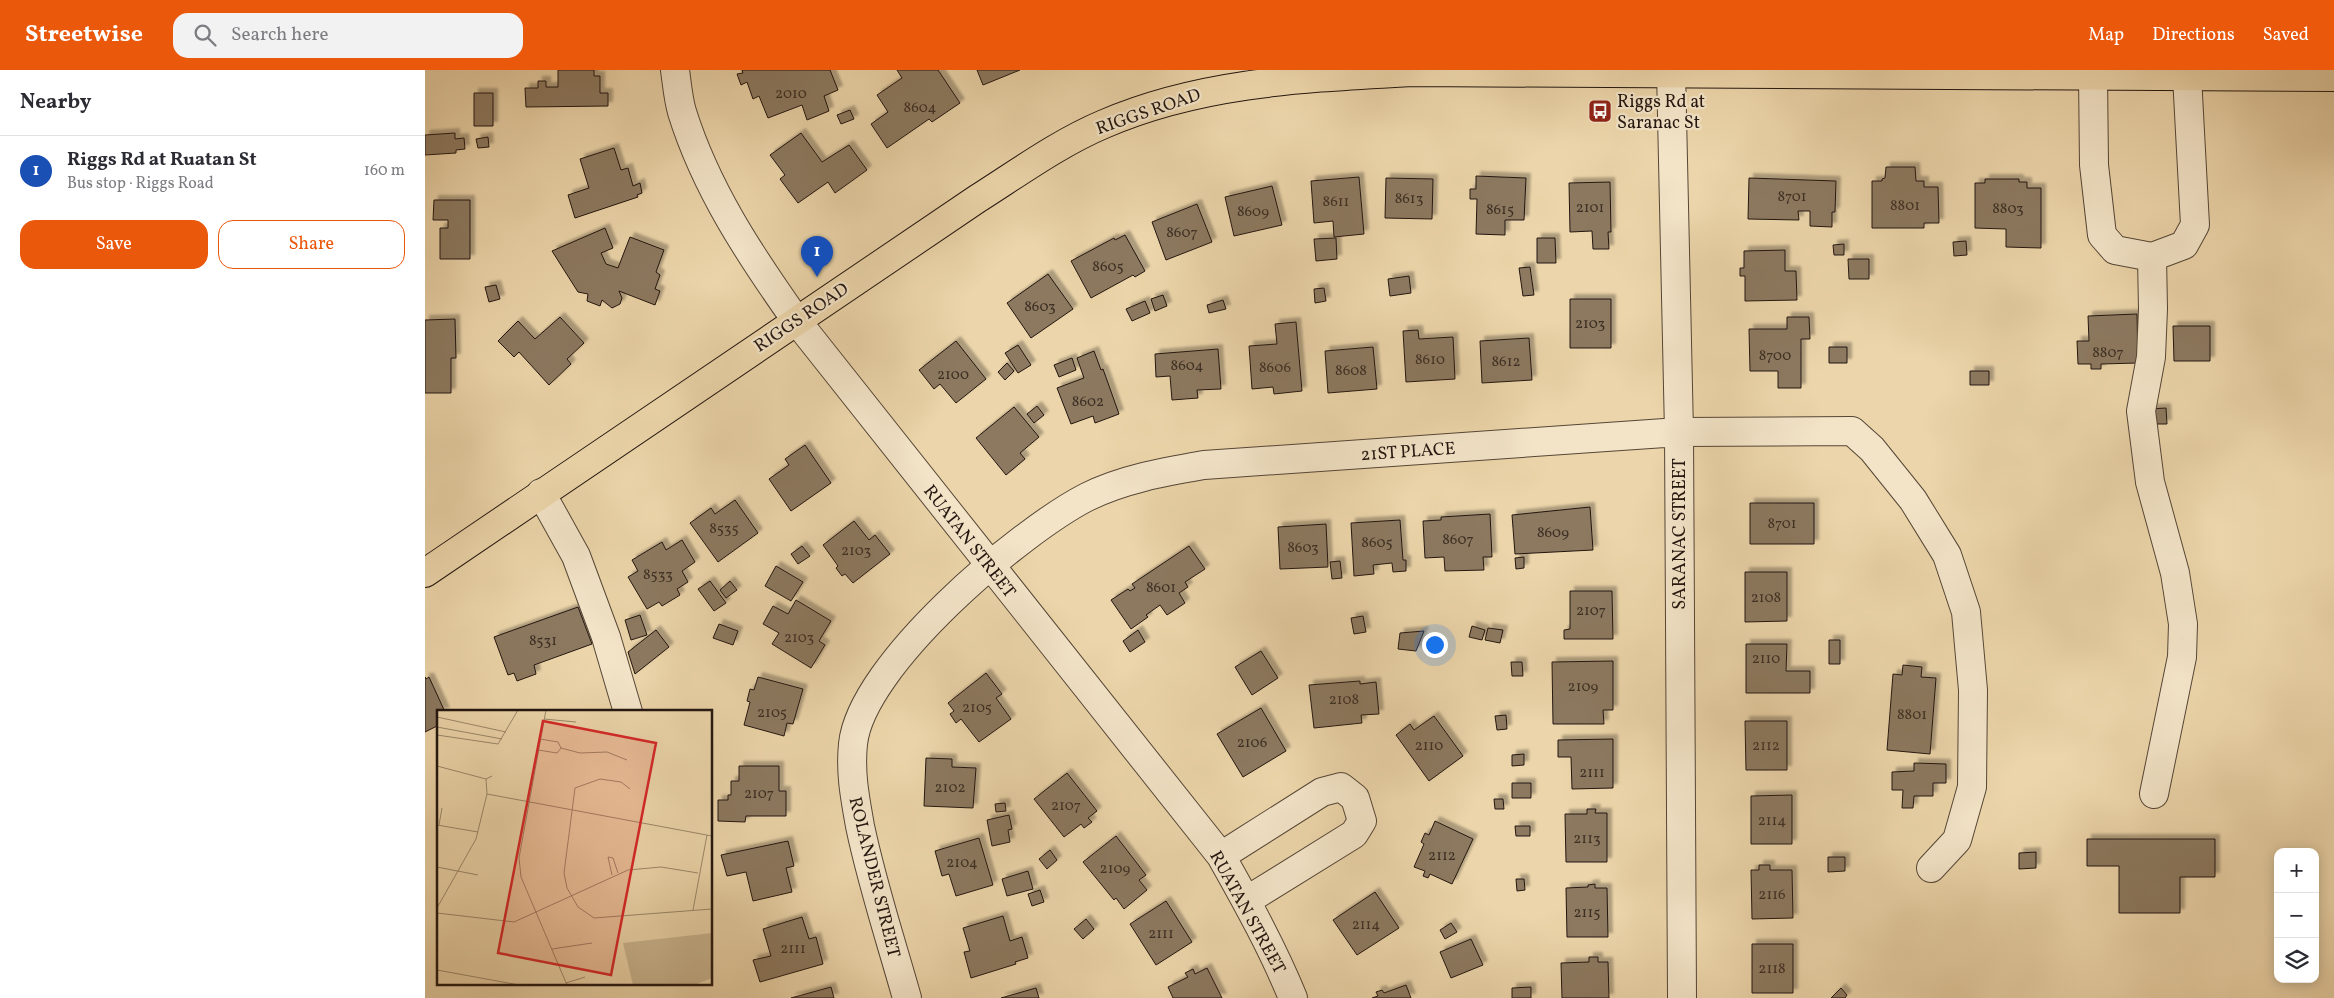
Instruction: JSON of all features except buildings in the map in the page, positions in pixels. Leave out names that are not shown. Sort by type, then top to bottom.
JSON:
[{"type":"main road","name":"RIGGS ROAD","points":[[425,573],[796,320],[977,199],[1070,141],[1105,124],[1210,91],[1293,79],[1410,72],[2334,77]]},
{"type":"street","name":"RUATAN STREET","points":[[675,70],[682,110],[706,174],[728,218],[759,269],[796,320],[1221,856],[1282,971],[1293,998]]},
{"type":"street","name":"SARANAC STREET","points":[[1671,72],[1679,432],[1682,998]]},
{"type":"street","points":[[2093,76],[2094,165],[2102,235],[2115,250],[2152,257],[2184,245],[2195,225],[2187,76]]},
{"type":"street","points":[[2152,257],[2153,309],[2151,357],[2141,411],[2150,482],[2175,573],[2183,624],[2183,657],[2154,794]]},
{"type":"street","name":"21ST PLACE","points":[[990,565],[1051,519],[1087,497],[1113,486],[1163,472],[1204,465],[1679,432],[1852,431],[1872,449],[1913,500],[1947,555],[1966,612],[1973,690],[1973,787],[1957,840],[1931,868]]},
{"type":"street","points":[[541,493],[576,556],[606,637],[627,710]]},
{"type":"street","name":"ROLANDER STREET","points":[[907,998],[866,856],[851,779],[853,742],[862,712],[886,671],[917,634],[990,565]]},
{"type":"street","points":[[1221,856],[1321,792],[1341,787],[1355,798],[1362,821],[1354,834],[1246,901]]},
{"type":"place","name":"Riggs Rd at Saranac St","points":[[1600,111]]},
{"type":"place","name":"Riggs Rd at Ruatan St","points":[[817,277]]}]
